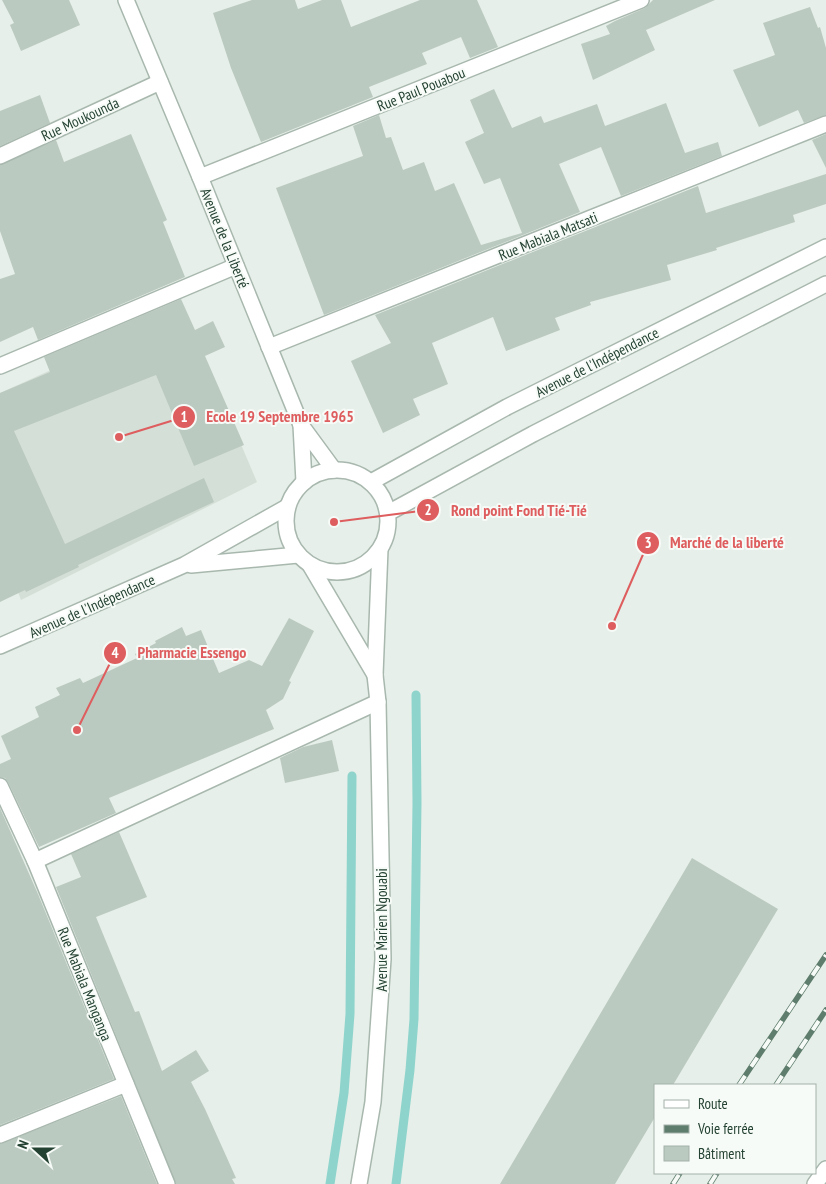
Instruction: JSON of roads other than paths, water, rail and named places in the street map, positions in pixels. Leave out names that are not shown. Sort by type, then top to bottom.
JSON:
[{"type":"street","name":"Avenue de la Liberté","points":[[126,0],[301,425],[334,470]]},
{"type":"street","name":"Rue Paul Pouabou","points":[[200,177],[641,0]]},
{"type":"street","name":"Rue Moukounda","points":[[0,156],[160,82]]},
{"type":"street","name":"Rue Mabiala Matsati","points":[[269,348],[826,124]]},
{"type":"street","name":"Avenue de l'Indépendance","points":[[371,482],[508,408],[826,247]]},
{"type":"street","points":[[0,366],[236,266]]},
{"type":"street","points":[[388,513],[533,434],[826,284]]},
{"type":"street","points":[[301,425],[304,482]]},
{"type":"street","points":[[334,470],[354,472],[371,482],[382,496],[388,513],[387,532],[380,549],[370,561],[356,570],[340,573],[324,571],[310,565],[298,555],[289,541],[285,524],[287,507],[293,494],[304,482],[318,473],[334,470]]},
{"type":"street","name":"Avenue de l'Indépendance","points":[[0,646],[184,565],[287,507]]},
{"type":"street","name":"Avenue Marien Ngouabi","points":[[359,1184],[373,1102],[383,959],[378,702],[375,675],[380,549]]},
{"type":"street","name":"Avenue de l'Indépendance","points":[[184,565],[298,555]]},
{"type":"street","name":"Avenue Marien Ngouabi","points":[[310,565],[375,675]]},
{"type":"street","points":[[35,861],[378,702]]},
{"type":"street","name":"Rue Mabiala Manganga","points":[[0,786],[35,861],[167,1184]]},
{"type":"street","points":[[0,1135],[126,1084]]},
{"type":"street","points":[[815,1184],[826,1169]]},
{"type":"waterway","points":[[396,1184],[410,1070],[414,1019],[417,803],[416,695]]},
{"type":"waterway","points":[[330,1184],[344,1093],[350,1014],[352,776]]},
{"type":"railway","points":[[740,1084],[826,955]]},
{"type":"railway","points":[[777,1084],[826,1010]]},
{"type":"railway","points":[[673,1184],[679,1174]]},
{"type":"railway","points":[[710,1184],[716,1174]]},
{"type":"place","name":"Ecole 19 Septembre 1965","points":[[119,437]]},
{"type":"place","name":"Rond point Fond Tié-Tié","points":[[334,522]]},
{"type":"place","name":"Marché de la liberté","points":[[612,626]]},
{"type":"place","name":"Pharmacie Essengo","points":[[77,730]]}]
